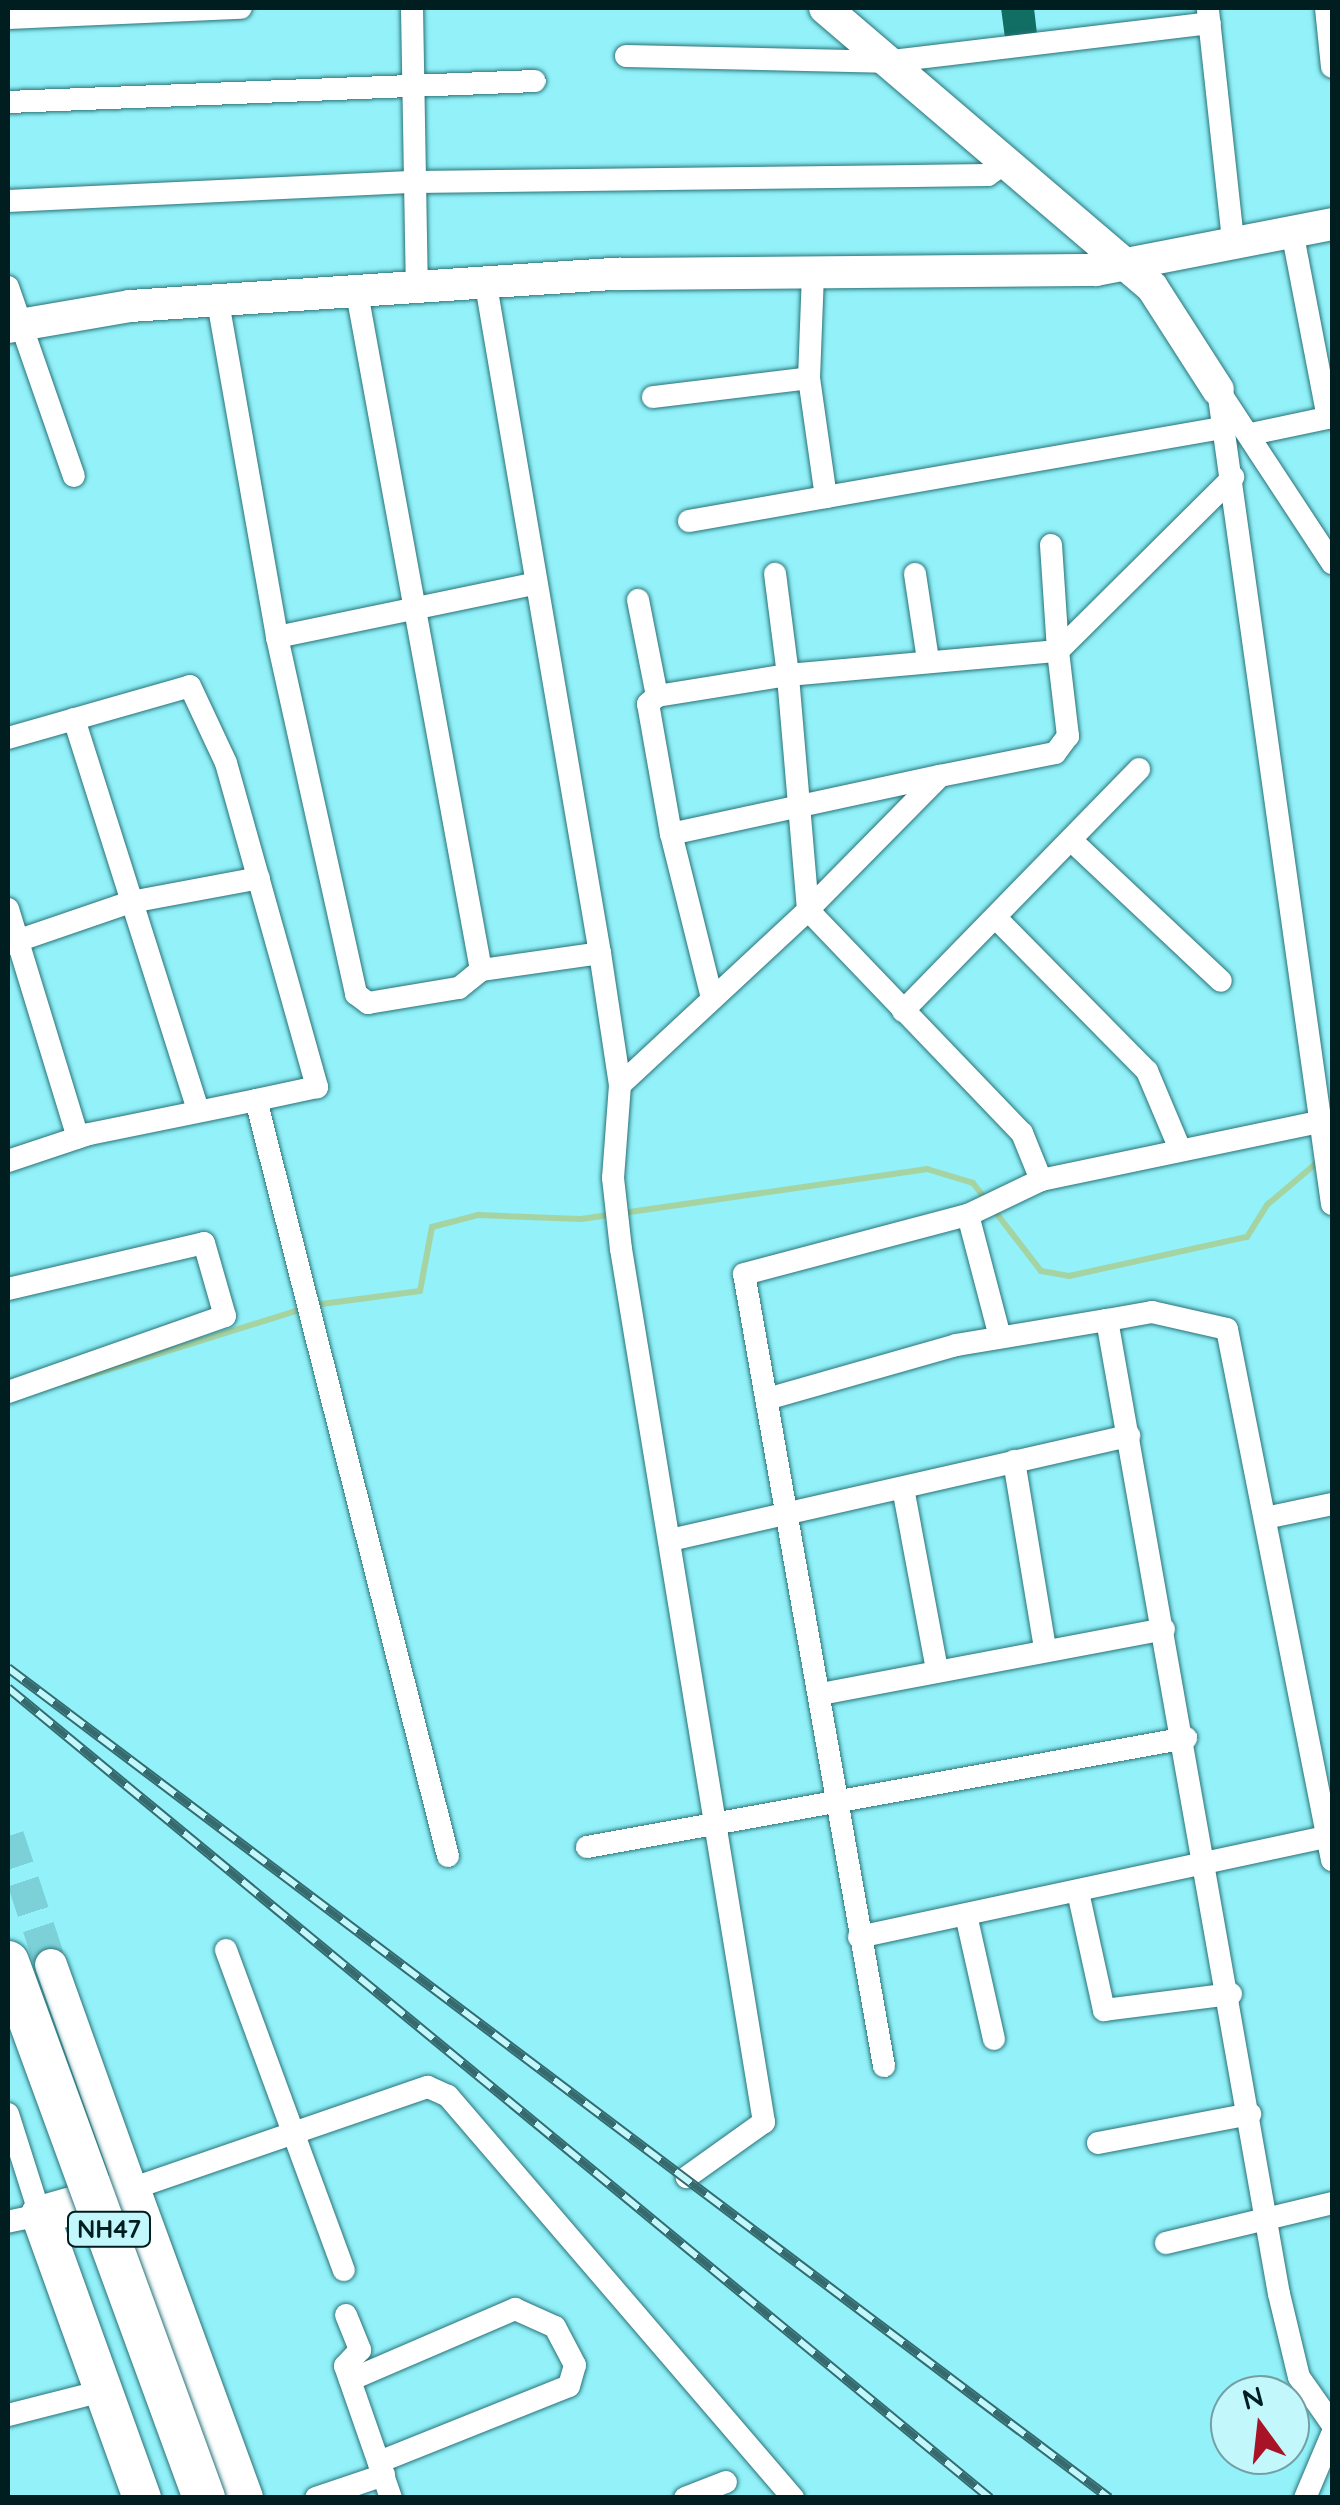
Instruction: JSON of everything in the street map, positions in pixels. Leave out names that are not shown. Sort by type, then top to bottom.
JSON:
[{"type":"highway","name":"NH47","points":[[8,1962],[204,2498]]},
{"type":"highway","name":"NH47","points":[[8,2038],[174,2498]]},
{"type":"main road","points":[[825,8],[1118,266],[1152,287],[1218,390]]},
{"type":"main road","points":[[13,326],[218,302],[486,285],[1118,266],[1233,240],[1332,224]]},
{"type":"main road","points":[[51,1965],[244,2498]]},
{"type":"main road","points":[[132,2188],[24,2218],[106,2390],[142,2498]]},
{"type":"street","points":[[8,18],[241,8]]},
{"type":"street","points":[[412,8],[417,290]]},
{"type":"street","points":[[1326,8],[1332,67]]},
{"type":"street","points":[[626,56],[884,62],[1209,15],[1233,240]]},
{"type":"street","points":[[8,102],[535,82]]},
{"type":"street","points":[[8,201],[415,182],[988,175],[1001,166]]},
{"type":"street","points":[[1251,434],[1330,418],[1292,231]]},
{"type":"street","points":[[814,274],[809,378],[826,497]]},
{"type":"street","points":[[486,285],[534,584],[600,952],[620,1086],[613,1178],[621,1249],[764,2122],[688,2177]]},
{"type":"street","points":[[8,286],[13,326],[74,476]]},
{"type":"street","points":[[357,293],[409,608],[482,970]]},
{"type":"street","points":[[218,302],[277,638],[356,994],[368,1003],[459,988],[482,970],[600,952]]},
{"type":"street","points":[[653,398],[809,378]]},
{"type":"street","points":[[1218,390],[1331,1196]]},
{"type":"street","points":[[1218,390],[1251,434],[1332,564]]},
{"type":"street","points":[[689,521],[1226,427]]},
{"type":"street","points":[[712,998],[671,834],[648,704],[657,696],[788,674],[1058,651],[1233,478]]},
{"type":"street","points":[[671,834],[797,804],[1055,753],[1068,736],[1051,545]]},
{"type":"street","points":[[776,574],[808,910],[1022,1134],[1040,1180]]},
{"type":"street","points":[[915,574],[928,660]]},
{"type":"street","points":[[277,638],[534,584]]},
{"type":"street","points":[[638,600],[657,696]]},
{"type":"street","points":[[8,738],[190,686],[226,763],[317,1087],[78,1138],[8,1162]]},
{"type":"street","points":[[74,719],[198,1112]]},
{"type":"street","points":[[903,1011],[997,919],[1139,769]]},
{"type":"street","points":[[620,1086],[808,910],[940,776]]},
{"type":"street","points":[[1072,841],[1221,981]]},
{"type":"street","points":[[12,942],[131,902],[259,878]]},
{"type":"street","points":[[8,909],[12,942],[78,1138]]},
{"type":"street","points":[[997,919],[1146,1071],[1180,1149]]},
{"type":"street","points":[[256,1100],[448,1856]]},
{"type":"street","points":[[884,2066],[744,1274],[968,1215],[1040,1180],[1318,1122]]},
{"type":"street","points":[[968,1215],[1000,1336]]},
{"type":"street","points":[[8,1289],[204,1242],[226,1316],[8,1392]]},
{"type":"street","points":[[766,1400],[1000,1336],[1152,1312],[1227,1329],[1270,1516],[1331,1845],[1210,1865],[859,1937]]},
{"type":"street","points":[[1107,1320],[1210,1865],[1267,2219],[1298,2377],[1332,2424]]},
{"type":"street","points":[[670,1540],[1128,1436]]},
{"type":"street","points":[[1014,1461],[1046,1648]]},
{"type":"street","points":[[902,1488],[936,1669]]},
{"type":"street","points":[[1270,1516],[1332,1504]]},
{"type":"street","points":[[821,1694],[1046,1648],[1164,1629]]},
{"type":"street","points":[[587,1847],[835,1806],[1186,1738]]},
{"type":"street","points":[[1078,1892],[1104,2010],[1231,1994]]},
{"type":"street","points":[[966,1916],[994,2039]]},
{"type":"street","points":[[226,1950],[344,2270]]},
{"type":"street","points":[[132,2188],[428,2087],[448,2096],[794,2498]]},
{"type":"street","points":[[8,2114],[24,2218]]},
{"type":"street","points":[[1098,2143],[1250,2114]]},
{"type":"street","points":[[1166,2243],[1332,2202]]},
{"type":"street","points":[[316,2498],[569,2386],[575,2366],[556,2326],[515,2308],[350,2380]]},
{"type":"street","points":[[346,2315],[360,2350],[345,2366],[391,2498]]},
{"type":"street","points":[[8,2415],[106,2390]]},
{"type":"street","points":[[1305,2498],[1332,2434]]},
{"type":"street","points":[[685,2498],[726,2482]]},
{"type":"building","points":[[1001,8],[1034,8],[1037,34],[1005,38]]},
{"type":"waterway","points":[[314,1305],[420,1291],[432,1227],[478,1215],[581,1219],[927,1169],[973,1183],[1041,1271],[1069,1276],[1247,1237],[1268,1204],[1320,1160]]},
{"type":"waterway","points":[[66,1383],[302,1309]]},
{"type":"tunnel","points":[[8,1836],[51,1965]]},
{"type":"railway","points":[[8,1668],[1109,2498]]},
{"type":"railway","points":[[8,1688],[990,2498]]}]
